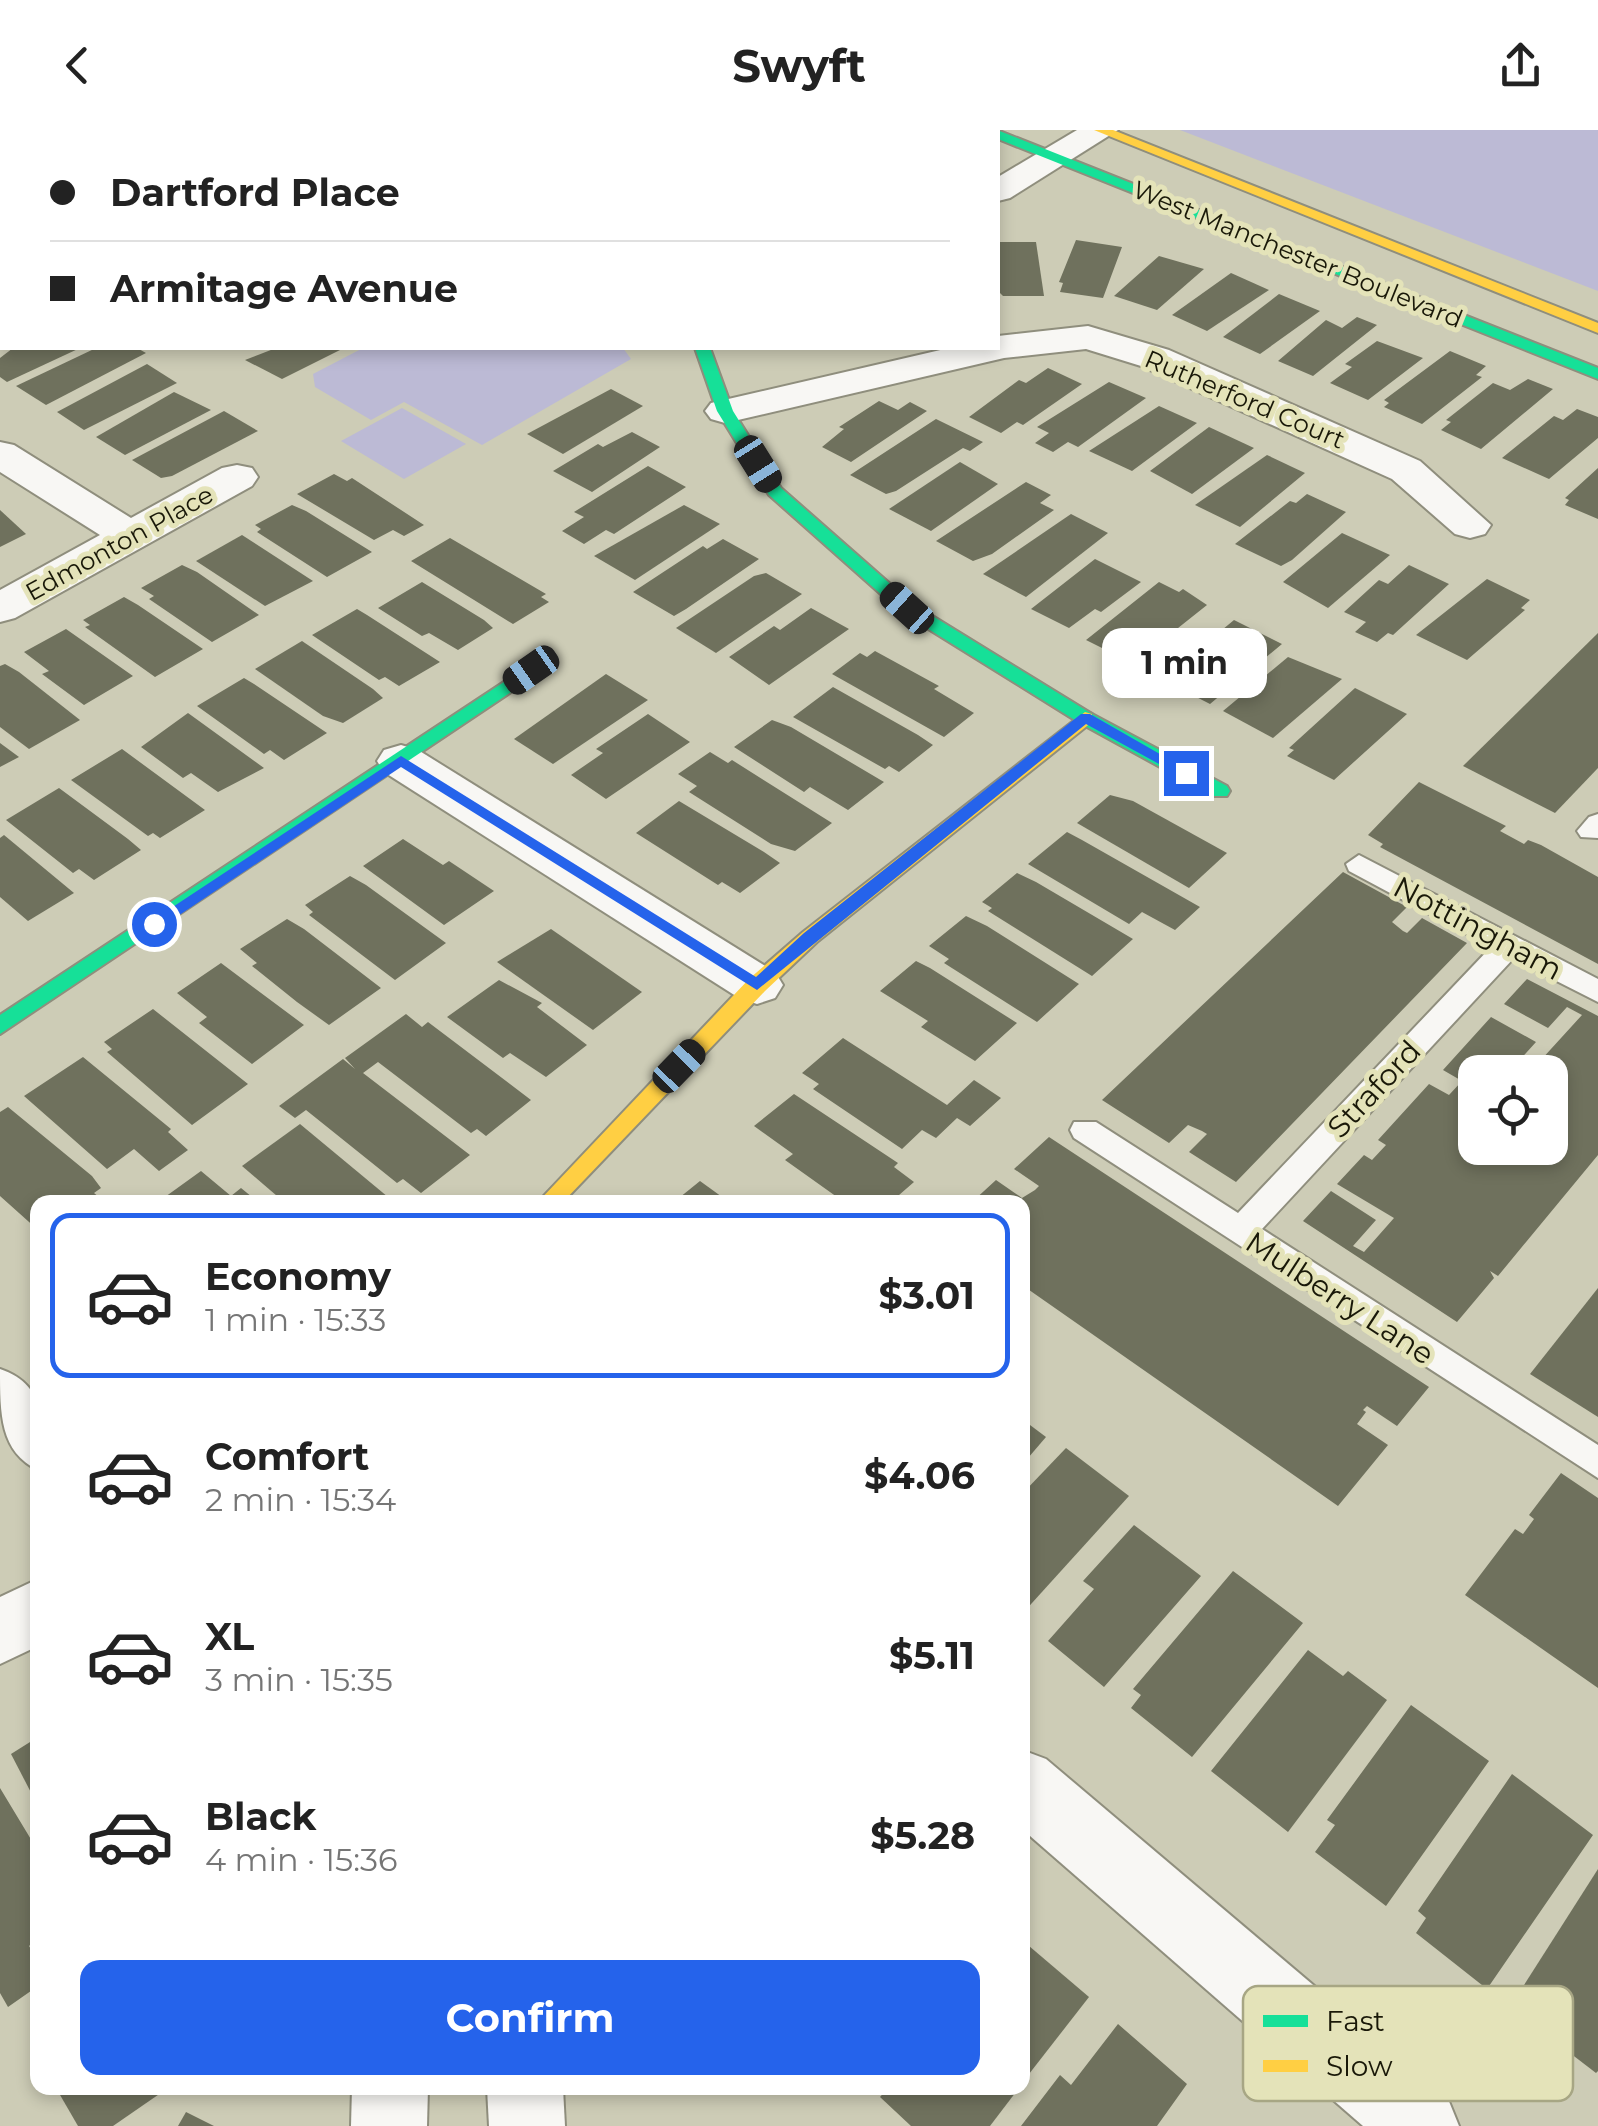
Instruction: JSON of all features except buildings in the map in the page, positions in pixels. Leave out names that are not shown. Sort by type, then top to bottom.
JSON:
[{"type":"street","points":[[1000,190],[1101,130]]},
{"type":"street","name":"West Manchester Boulevard","points":[[1101,130],[1598,328]]},
{"type":"street","name":"West Manchester Boulevard","points":[[1000,134],[1598,374]]},
{"type":"street","name":"Rutherford Court","points":[[1000,347],[1088,337],[1154,358],[1406,470],[1470,525]]},
{"type":"street","points":[[703,350],[725,411],[775,491],[907,608],[1086,718],[1220,792]]},
{"type":"street","name":"Rutherford Court","points":[[725,411],[984,350]]},
{"type":"street","points":[[0,454],[130,536]]},
{"type":"street","name":"Edmonton Place","points":[[0,608],[237,477]]},
{"type":"street","points":[[0,1026],[531,670]]},
{"type":"street","points":[[556,1195],[757,985],[810,937],[1086,718]]},
{"type":"street","points":[[401,760],[757,985]]},
{"type":"street","points":[[0,1395],[30,1432]]},
{"type":"street","points":[[0,1633],[30,1614]]},
{"type":"street","points":[[1030,1790],[1258,1986]]},
{"type":"street","points":[[389,2126],[390,2095]]},
{"type":"street","points":[[525,2095],[527,2126]]},
{"type":"street","points":[[1392,2101],[1421,2126]]},
{"type":"lane","name":"Nottingham","points":[[1359,864],[1598,992]]},
{"type":"lane","name":"Straford","points":[[1238,1233],[1509,945]]},
{"type":"lane","name":"Mulberry Lane","points":[[1084,1130],[1598,1463]]},
{"type":"shaded area","points":[[1180,130],[1598,130],[1598,291]]},
{"type":"shaded area","points":[[359,350],[624,350],[631,359],[482,445],[404,402],[371,420],[315,387],[313,374]]},
{"type":"shaded area","points":[[402,408],[466,444],[404,479],[341,441]]},
{"type":"traffic: fast","points":[[1000,135],[1598,374]]},
{"type":"traffic: fast","points":[[703,350],[725,411],[775,491],[907,608],[1085,718],[1220,791]]},
{"type":"traffic: fast","points":[[0,1026],[531,670]]},
{"type":"traffic: slow","points":[[1101,130],[1598,328]]},
{"type":"traffic: slow","points":[[556,1195],[757,985],[810,937],[1085,718]]},
{"type":"route","points":[[154,924],[401,760],[757,985],[810,937],[1086,718],[1186,773]]}]
